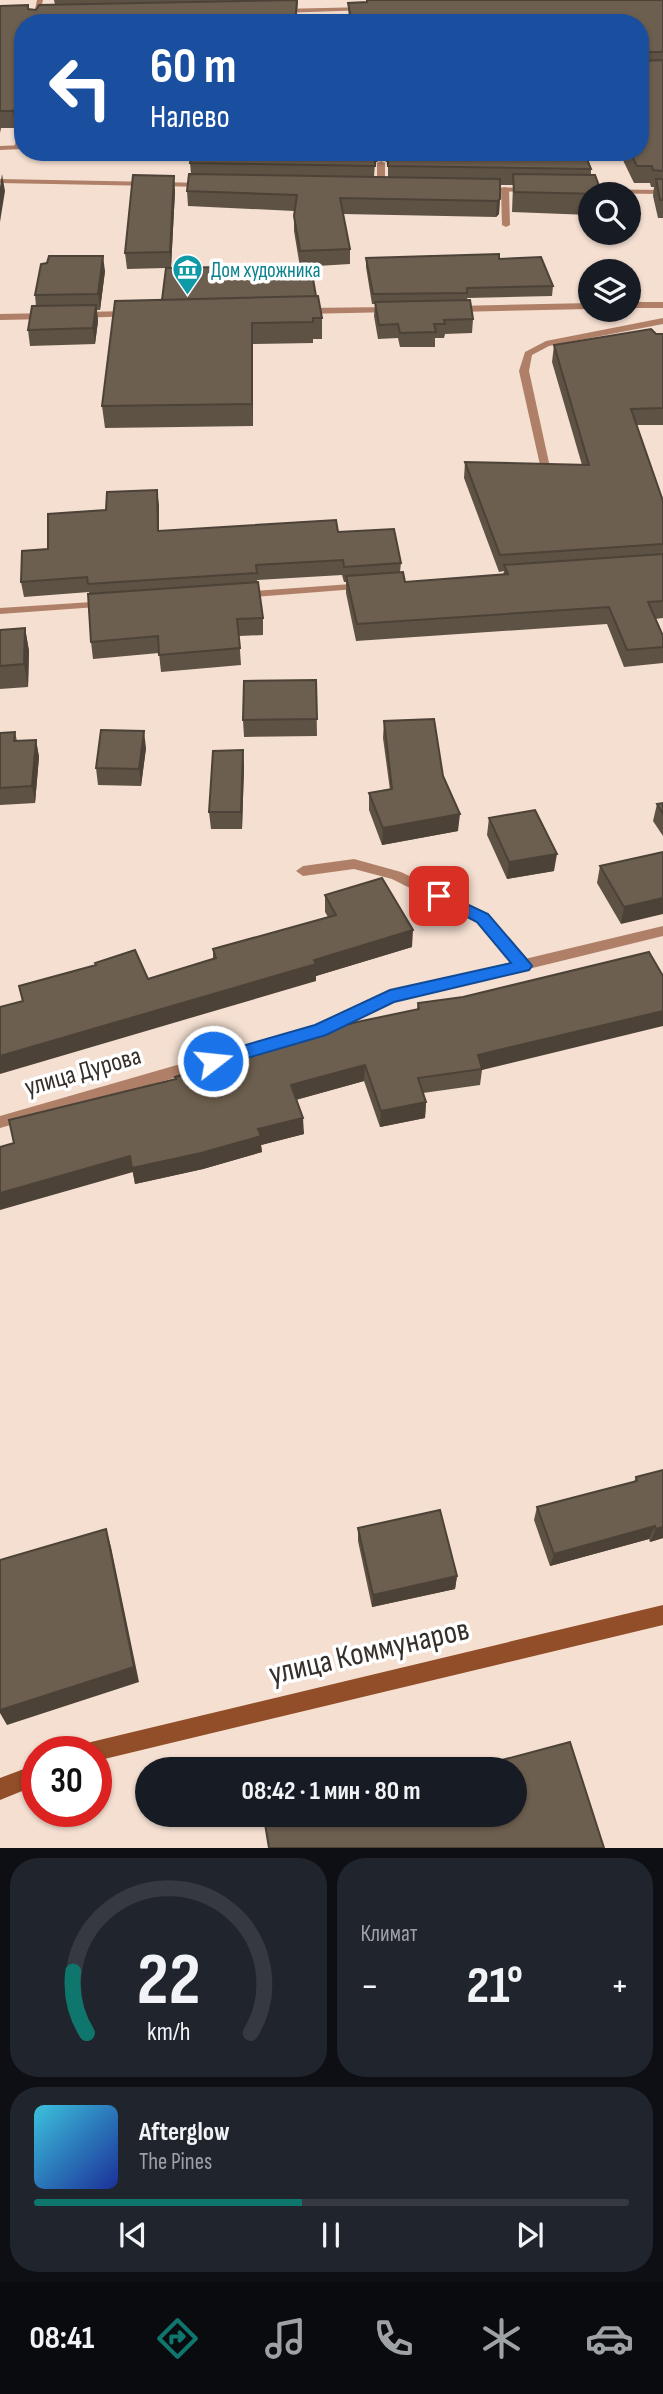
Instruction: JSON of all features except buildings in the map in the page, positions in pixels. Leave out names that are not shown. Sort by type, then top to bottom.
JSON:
[{"type":"street","points":[[285,0],[286,10]]},
{"type":"street","points":[[363,0],[367,9]]},
{"type":"street","points":[[272,11],[378,8]]},
{"type":"street","points":[[381,163],[381,187]]},
{"type":"street","points":[[0,181],[218,185]]},
{"type":"street","points":[[367,187],[394,188]]},
{"type":"street","points":[[478,189],[545,190]]},
{"type":"street","points":[[505,190],[506,225]]},
{"type":"street","points":[[571,191],[663,192]]},
{"type":"street","points":[[641,305],[663,305]]},
{"type":"street","points":[[439,309],[578,306]]},
{"type":"street","points":[[288,312],[398,310]]},
{"type":"street","points":[[69,316],[137,314]]},
{"type":"street","points":[[0,317],[55,316]]},
{"type":"street","points":[[546,472],[524,371],[528,354],[546,344],[663,321]]},
{"type":"street","points":[[234,595],[373,586]]},
{"type":"street","points":[[0,611],[124,603]]},
{"type":"street","points":[[303,871],[354,864],[396,875],[482,918],[524,966]]},
{"type":"street","name":"улица Дурова","points":[[0,1122],[320,1030],[390,997],[663,931]]},
{"type":"street","name":"улица Коммунаров","points":[[112,1747],[663,1615]]},
{"type":"street","points":[[0,1789],[21,1780]]},
{"type":"place","name":"Дом художника","points":[[188,297]]},
{"type":"route","points":[[213,1061],[320,1030],[390,997],[524,966],[482,918],[439,896]]}]
